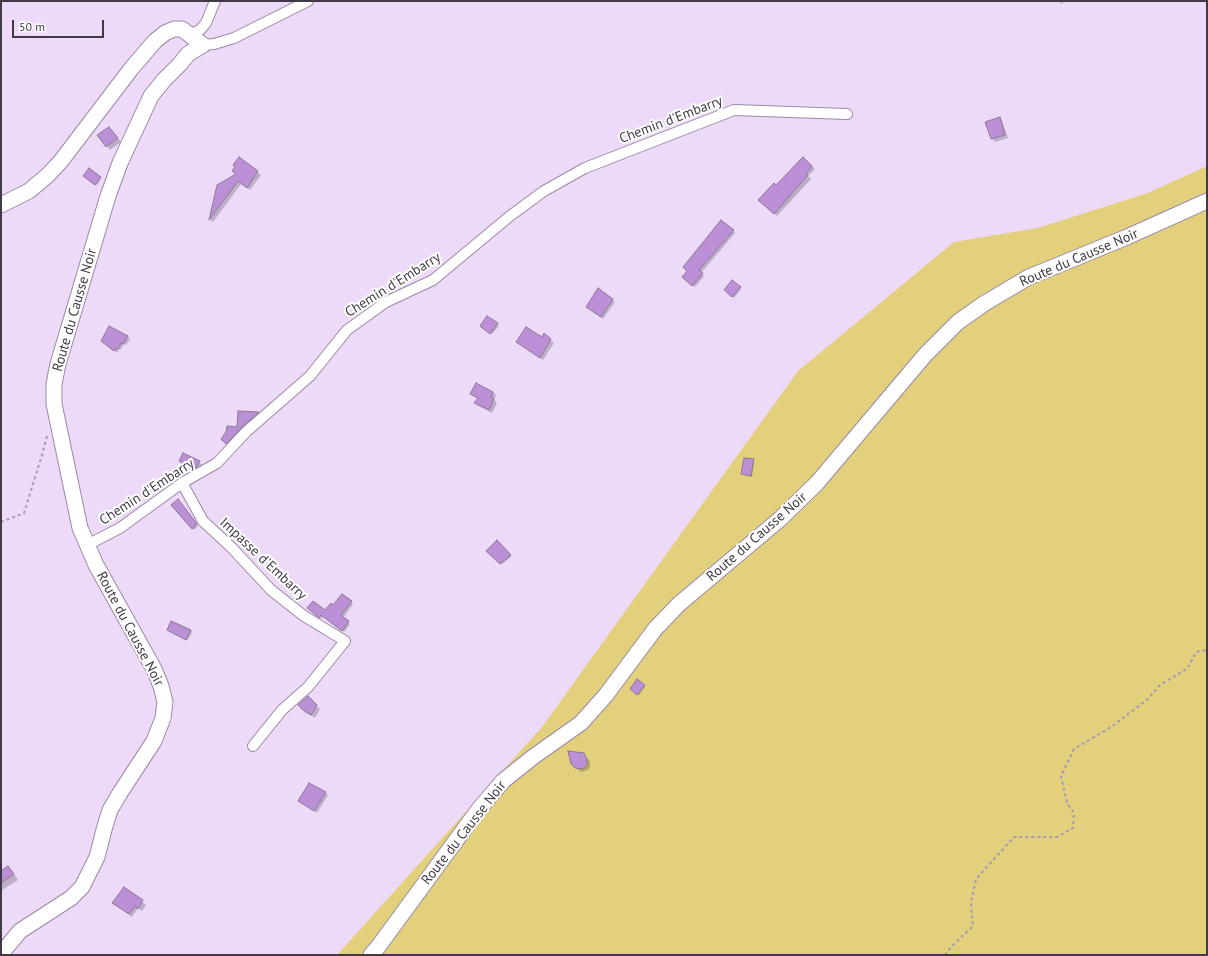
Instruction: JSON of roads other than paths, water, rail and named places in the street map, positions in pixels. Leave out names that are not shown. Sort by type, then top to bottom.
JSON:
[{"type":"street","points":[[189,36],[200,30],[206,23],[215,1]]},
{"type":"street","points":[[1,205],[29,191],[48,175],[61,161],[131,69],[155,41],[165,33],[174,29],[182,29],[189,36],[203,45],[214,44],[234,38],[308,1]]},
{"type":"street","name":"Route du Causse Noir","points":[[1,954],[20,931],[71,898],[82,887],[98,857],[110,810],[154,741],[163,718],[165,702],[161,686],[154,669],[96,565],[80,528],[54,404],[54,384],[58,364],[108,196],[120,162],[151,96],[188,54],[203,45]]},
{"type":"street","name":"Chemin d'Embarry","points":[[87,545],[120,528],[182,484],[217,463],[247,431],[310,376],[347,330],[386,302],[433,280],[510,216],[544,191],[585,168],[734,110],[847,114]]},
{"type":"street","name":"Route du Causse Noir","points":[[371,955],[479,809],[502,781],[581,723],[606,695],[655,629],[679,604],[780,519],[817,483],[925,355],[958,322],[985,303],[1029,277],[1127,237],[1207,201]]},
{"type":"street","name":"Impasse d'Embarry","points":[[182,484],[203,521],[232,548],[271,590],[304,616],[345,641],[308,687],[282,710],[253,746]]}]
